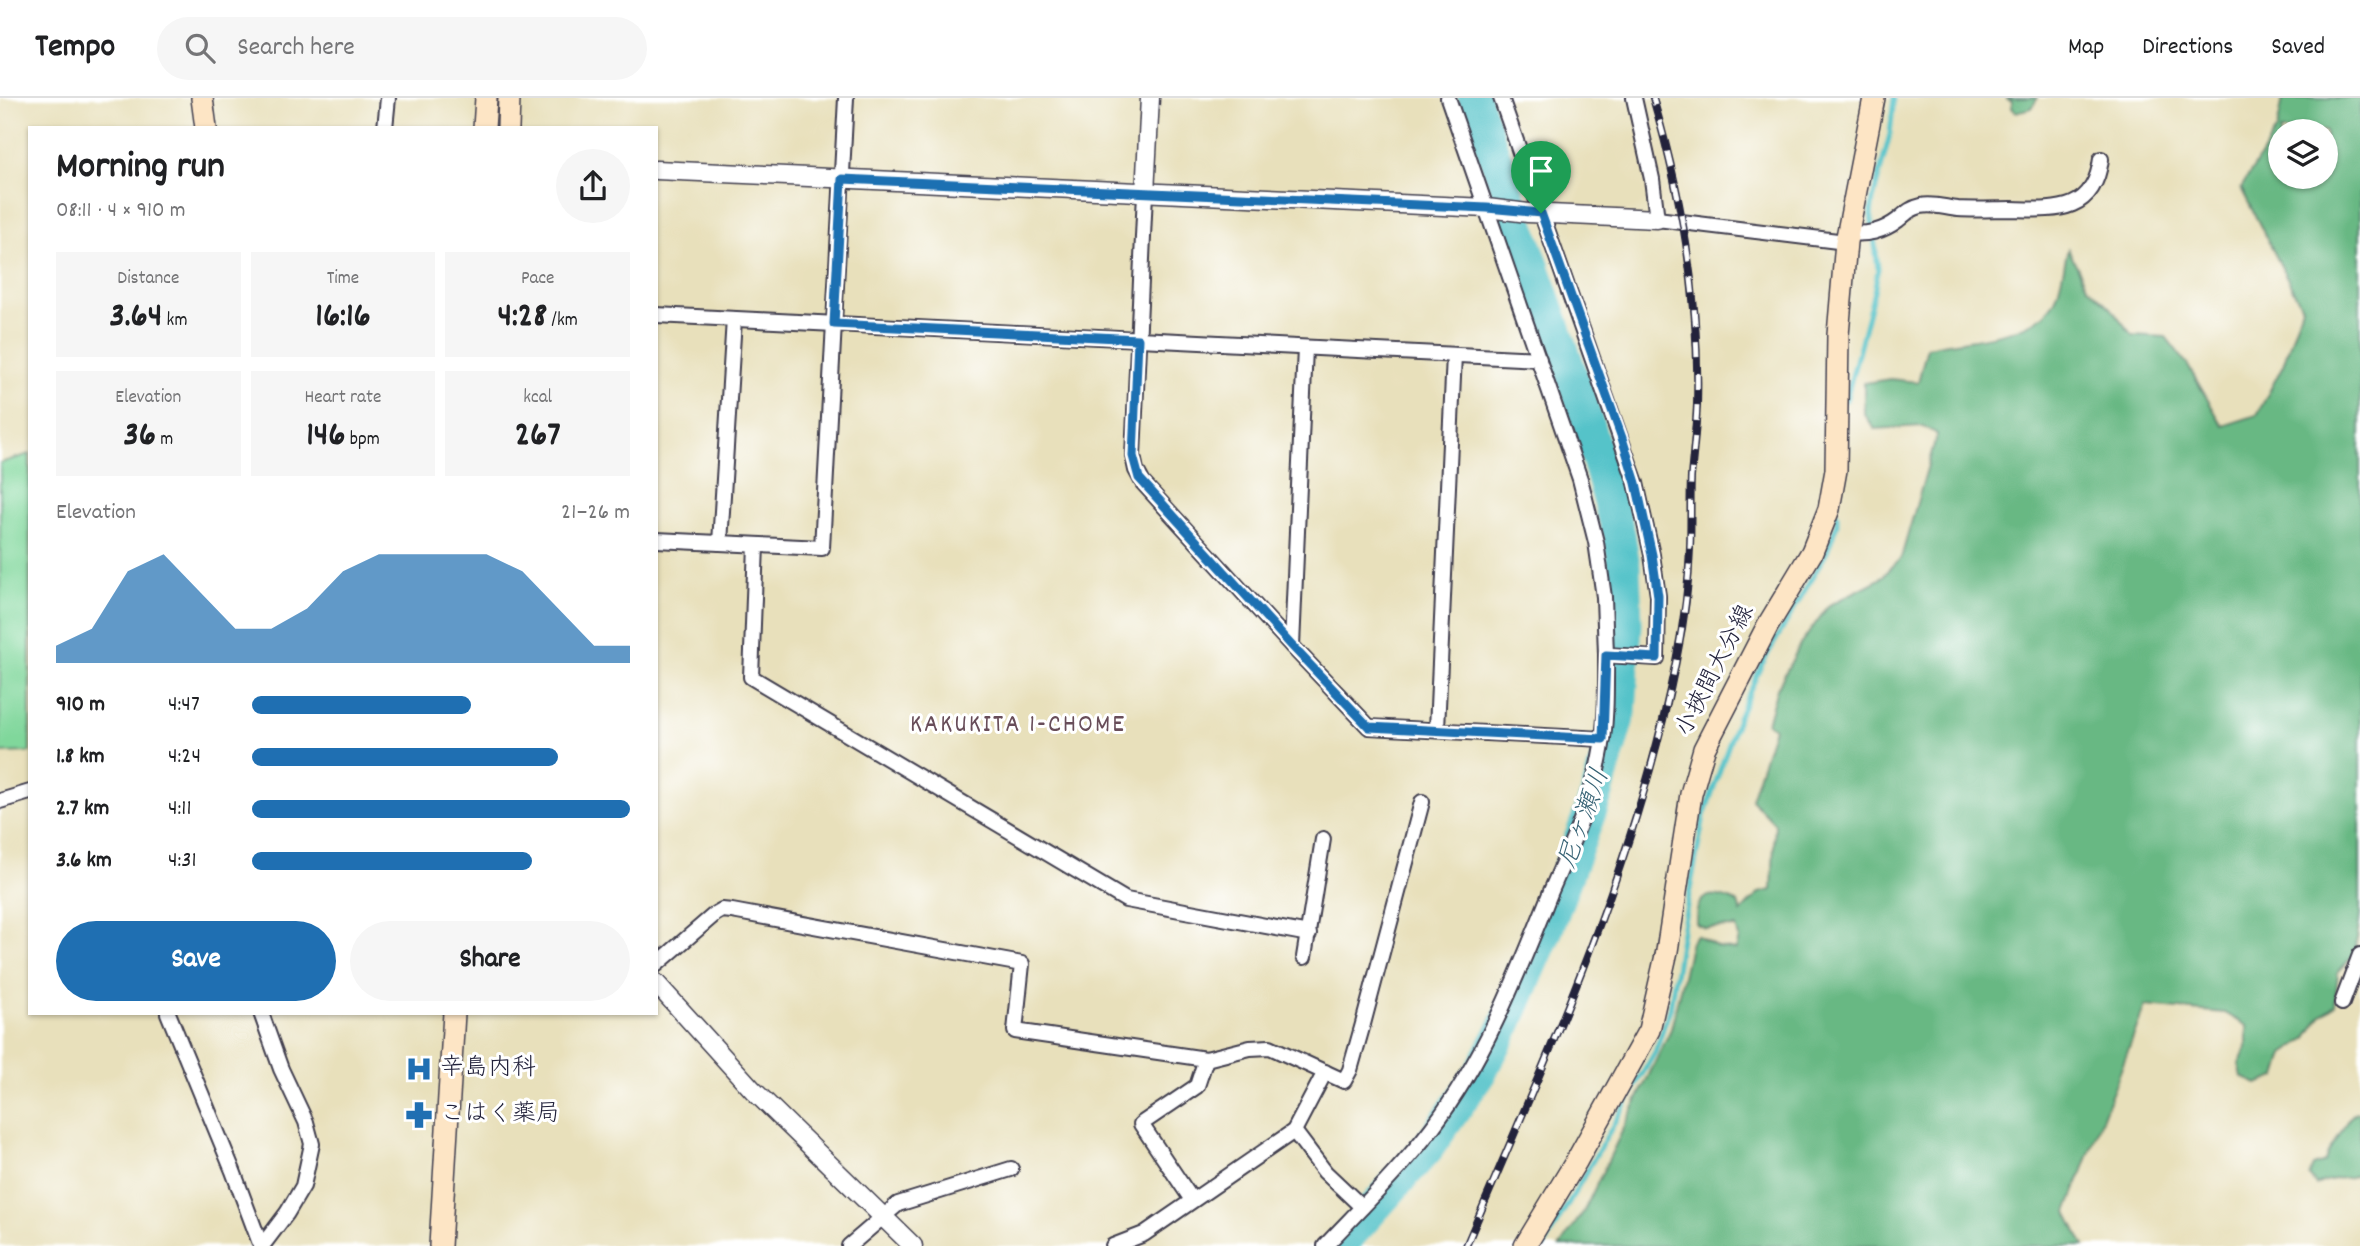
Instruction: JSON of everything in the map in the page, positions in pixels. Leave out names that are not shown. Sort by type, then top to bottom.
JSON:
[{"type":"main road","points":[[202,98],[206,126]]},
{"type":"main road","points":[[484,126],[486,98]]},
{"type":"main road","points":[[508,126],[509,98]]},
{"type":"main road","name":"小挾間大分線","points":[[1525,1246],[1577,1160],[1649,1030],[1665,961],[1691,794],[1704,749],[1768,625],[1812,552],[1829,509],[1836,470],[1838,335],[1847,237],[1874,98]]},
{"type":"main road","points":[[440,1246],[454,1015]]},
{"type":"street","points":[[385,126],[388,98]]},
{"type":"street","points":[[658,540],[822,548],[846,98]]},
{"type":"street","points":[[1150,98],[1133,456],[1139,478],[1369,727],[1603,739]]},
{"type":"street","points":[[1325,1246],[1432,1129],[1492,1031],[1587,802],[1603,739],[1612,655],[1596,542],[1571,450],[1491,209],[1448,98]]},
{"type":"street","points":[[1501,98],[1534,213],[1622,438],[1636,483],[1652,555],[1658,596],[1657,658],[1612,655]]},
{"type":"street","points":[[1634,98],[1652,179],[1657,219]]},
{"type":"street","points":[[658,170],[1491,209],[1657,219],[1847,237],[1871,234],[1924,205],[1967,209],[2057,210],[2074,204],[2091,188],[2100,170],[2101,159]]},
{"type":"street","points":[[658,315],[1539,359]]},
{"type":"street","points":[[720,543],[734,319]]},
{"type":"street","points":[[1292,646],[1306,348]]},
{"type":"street","points":[[1437,729],[1454,355]]},
{"type":"street","points":[[756,545],[751,677],[1126,900],[1309,934]]},
{"type":"street","points":[[0,801],[28,793]]},
{"type":"street","points":[[658,963],[715,914],[722,910],[732,911],[1022,964],[1015,1031],[1206,1059],[1250,1048],[1270,1047],[1344,1081],[1350,1070],[1422,802]]},
{"type":"street","points":[[1304,957],[1324,839]]},
{"type":"street","points":[[2342,1003],[2360,955]]},
{"type":"street","points":[[658,985],[753,1090],[913,1246]]},
{"type":"street","points":[[169,1015],[262,1246]]},
{"type":"street","points":[[262,1015],[281,1069],[306,1122],[312,1144],[303,1186],[262,1246]]},
{"type":"street","points":[[1192,1200],[1141,1124],[1197,1086],[1206,1059]]},
{"type":"street","points":[[1123,1244],[1144,1234],[1294,1131],[1325,1072]]},
{"type":"street","points":[[1294,1131],[1325,1172],[1362,1207]]},
{"type":"street","points":[[849,1246],[882,1216],[908,1199],[1011,1169]]},
{"type":"green space","points":[[2005,98],[2037,99],[2032,108],[2016,112],[2012,108],[2012,101]]},
{"type":"green space","points":[[2283,98],[2360,98],[2360,916],[2355,954],[2338,972],[2335,1005],[2321,1016],[2306,1039],[2284,1054],[2277,1077],[2257,1084],[2242,1077],[2239,1064],[2247,1047],[2247,1026],[2225,1013],[2145,1006],[2067,1212],[2084,1246],[1560,1246],[1584,1211],[1671,1029],[1691,941],[1696,935],[1718,947],[1736,950],[1739,938],[1736,927],[1705,928],[1696,924],[1699,905],[1707,897],[1721,896],[1738,903],[1741,912],[1759,893],[1772,890],[1775,824],[1751,799],[1774,728],[1767,723],[1777,689],[1800,645],[1829,605],[1880,579],[1901,558],[1937,434],[1923,426],[1875,429],[1864,414],[1864,383],[1890,379],[1918,382],[1927,347],[2014,330],[2044,314],[2056,297],[2068,249],[2087,286],[2111,308],[2132,335],[2166,337],[2187,364],[2223,426],[2257,415],[2283,365],[2302,307],[2241,188],[2268,144],[2268,189],[2338,189],[2338,119],[2279,119]]},
{"type":"green space","points":[[28,455],[28,752],[0,753],[0,463]]},
{"type":"green space","points":[[2360,1112],[2360,1174],[2327,1180],[2316,1185],[2309,1176],[2313,1166],[2325,1162],[2346,1122]]},
{"type":"waterway","name":"尼ヶ瀬川","points":[[1340,1246],[1427,1149],[1480,1073],[1505,1026],[1547,929],[1596,796],[1620,711],[1626,624],[1624,566],[1619,534],[1583,408],[1474,98]]},
{"type":"waterway","points":[[1846,400],[1875,287],[1878,268],[1871,215],[1890,134],[1894,98]]},
{"type":"waterway","points":[[1544,1246],[1655,1052],[1670,1009],[1704,816],[1738,718],[1761,666],[1827,552],[1837,524],[1837,514]]},
{"type":"railway","points":[[1466,1246],[1557,1031],[1613,886],[1659,737],[1681,634],[1689,562],[1691,477],[1697,405],[1695,327],[1680,211],[1653,98]]},
{"type":"place","name":"辛島内科","points":[[419,1069]]},
{"type":"place","name":"こはく薬局","points":[[419,1115]]},
{"type":"district","name":"KAKUKITA 1-CHOME","points":[[1018,725]]},
{"type":"route","points":[[842,179],[1487,208],[1541,213],[1636,483],[1658,596],[1657,658],[1606,655],[1606,714],[1603,739],[1369,727],[1139,478],[1133,456],[1138,339],[834,324],[842,179]]}]
